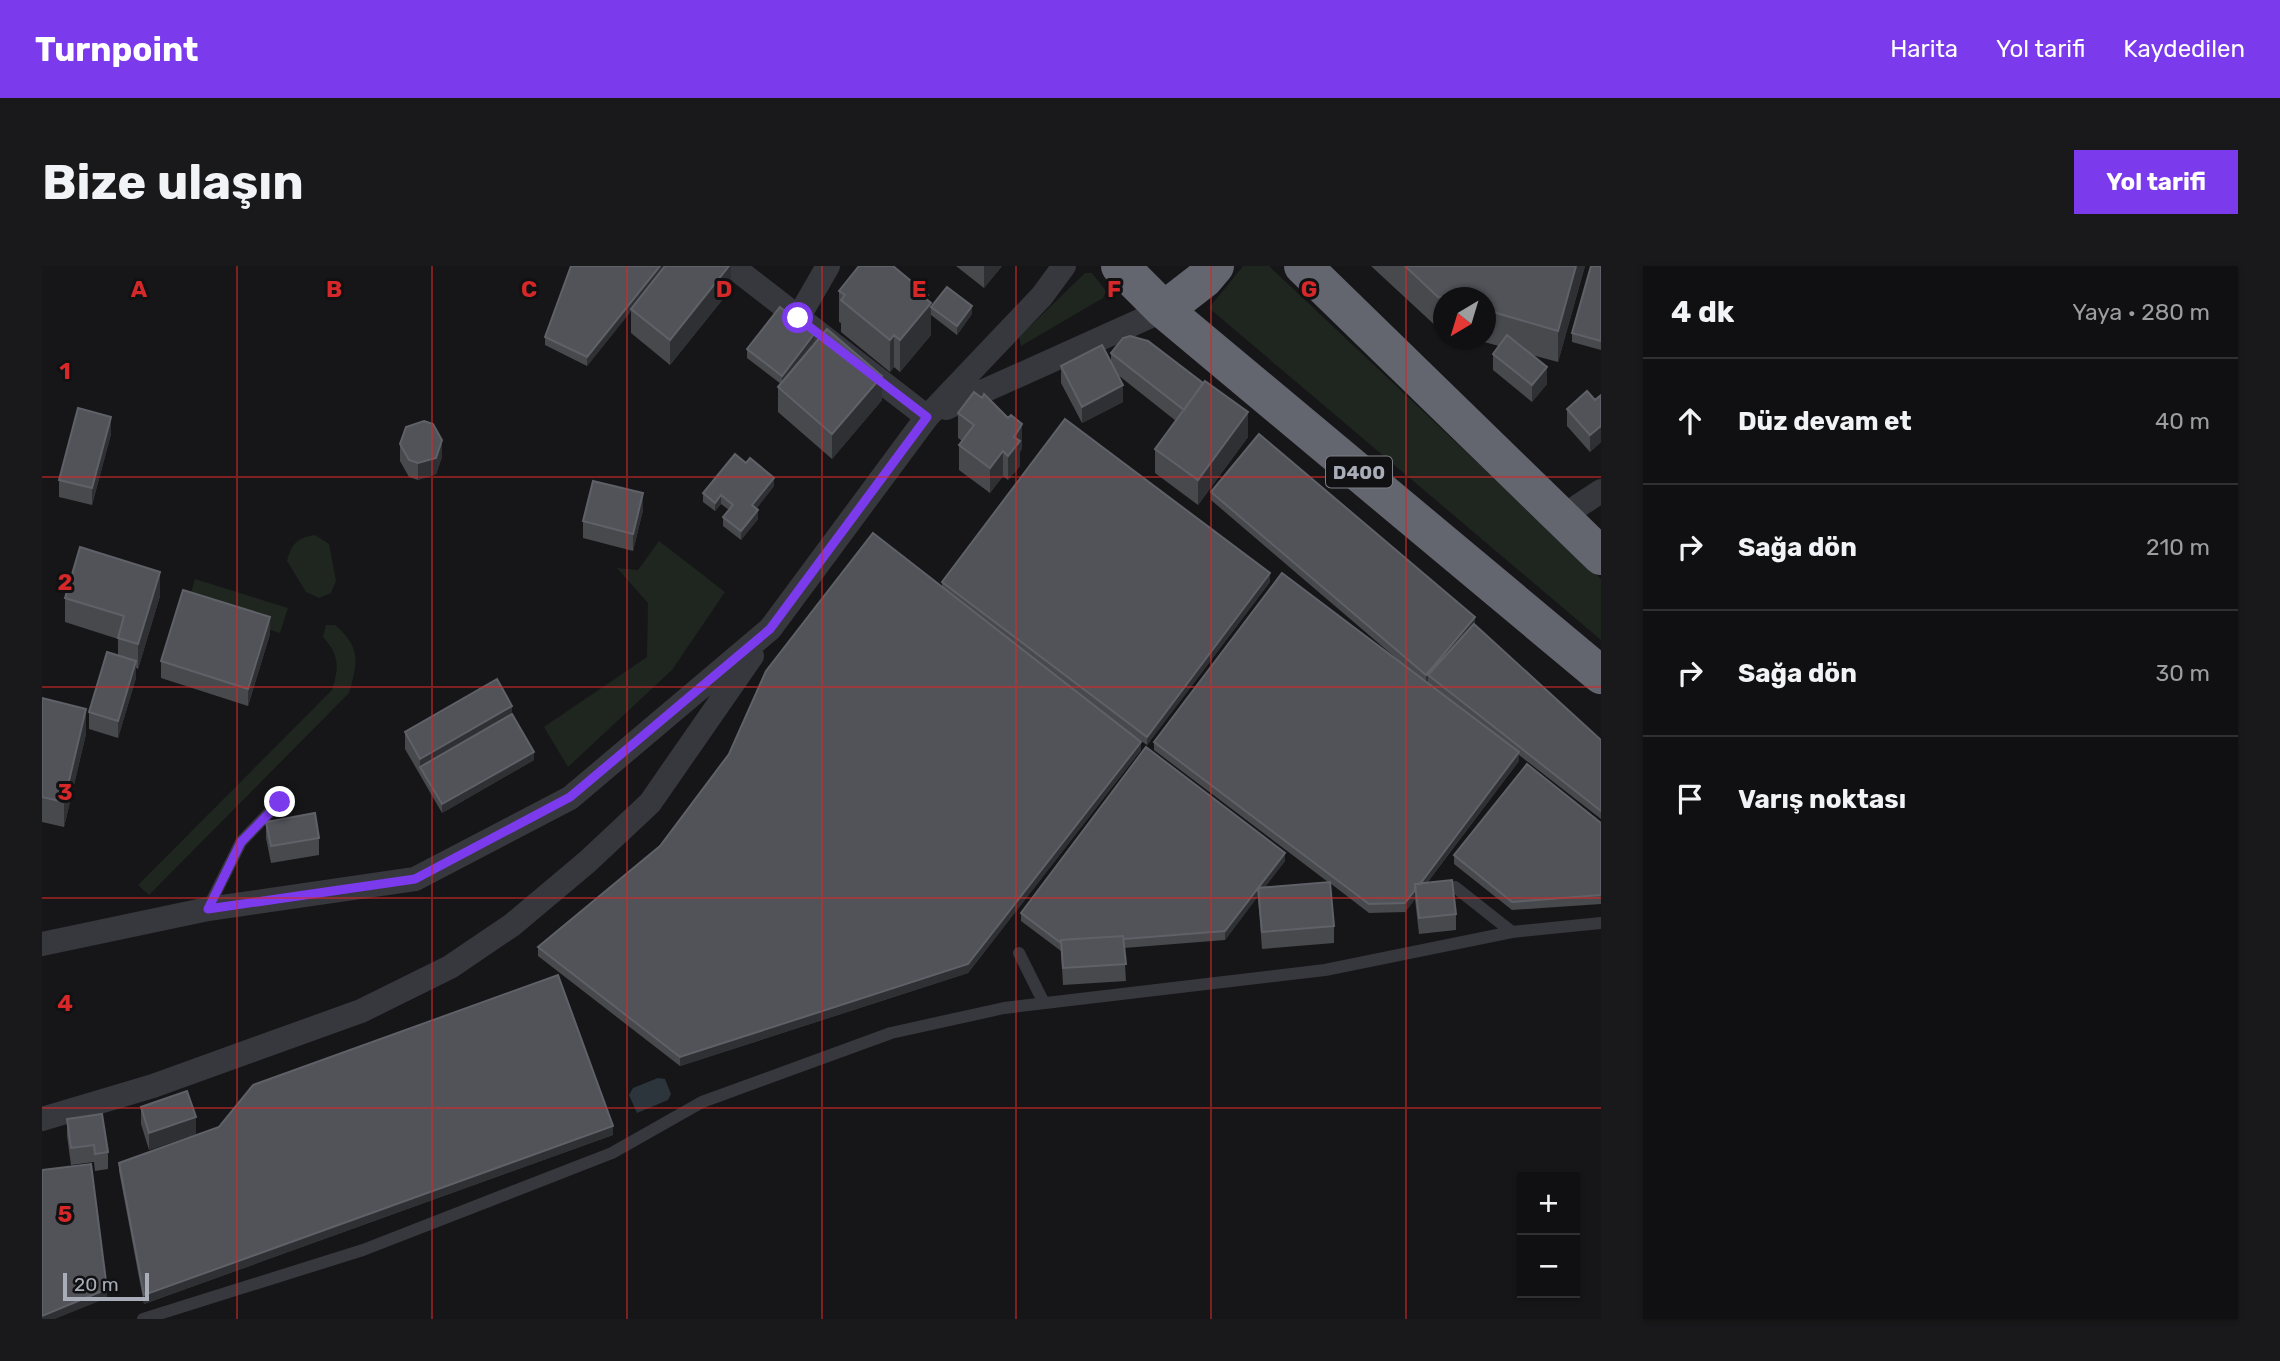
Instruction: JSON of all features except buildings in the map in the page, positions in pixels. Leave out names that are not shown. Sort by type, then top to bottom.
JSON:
[{"type":"highway","name":"D400","points":[[1120,266],[1164,310],[1601,675]]},
{"type":"highway","points":[[1164,310],[1204,279],[1215,266]]},
{"type":"highway","points":[[1303,266],[1601,556]]},
{"type":"street","points":[[732,266],[927,417]]},
{"type":"street","points":[[798,318],[828,266]]},
{"type":"street","points":[[42,1119],[153,1086],[361,1011],[450,967],[512,925],[587,862],[650,803],[770,629],[927,417],[1042,296],[1064,266]]},
{"type":"street","points":[[927,417],[1164,310]]},
{"type":"street","points":[[1560,519],[1601,491]]},
{"type":"street","points":[[42,944],[208,909],[415,879],[570,797],[770,629]]},
{"type":"lane","points":[[208,909],[241,842],[280,802]]},
{"type":"lane","points":[[1455,887],[1512,932]]},
{"type":"lane","points":[[143,1319],[363,1250],[612,1153],[702,1102],[891,1033],[1004,1008],[1325,970],[1512,932],[1601,923]]},
{"type":"lane","points":[[1019,953],[1044,1003]]},
{"type":"shaded area","points":[[1243,266],[1269,266],[1601,579],[1601,640],[1209,308]]},
{"type":"shaded area","points":[[1085,273],[1092,273],[1106,291],[1103,298],[1021,346],[1019,337]]},
{"type":"shaded area","points":[[315,535],[329,544],[336,581],[331,593],[319,598],[306,592],[287,561],[296,542]]},
{"type":"shaded area","points":[[659,541],[725,592],[672,670],[568,767],[544,727],[647,657],[648,603],[617,568],[638,570]]},
{"type":"shaded area","points":[[195,579],[288,608],[280,633],[188,603]]},
{"type":"shaded area","points":[[326,625],[335,625],[353,648],[355,664],[349,693],[149,895],[138,885],[332,690],[337,662],[333,650],[323,637]]},
{"type":"shaded area","points":[[658,1078],[665,1079],[671,1094],[668,1100],[637,1113],[629,1095],[633,1088]]},
{"type":"route","points":[[280,802],[241,842],[208,909],[415,879],[570,797],[770,629],[927,417],[798,318]]}]
